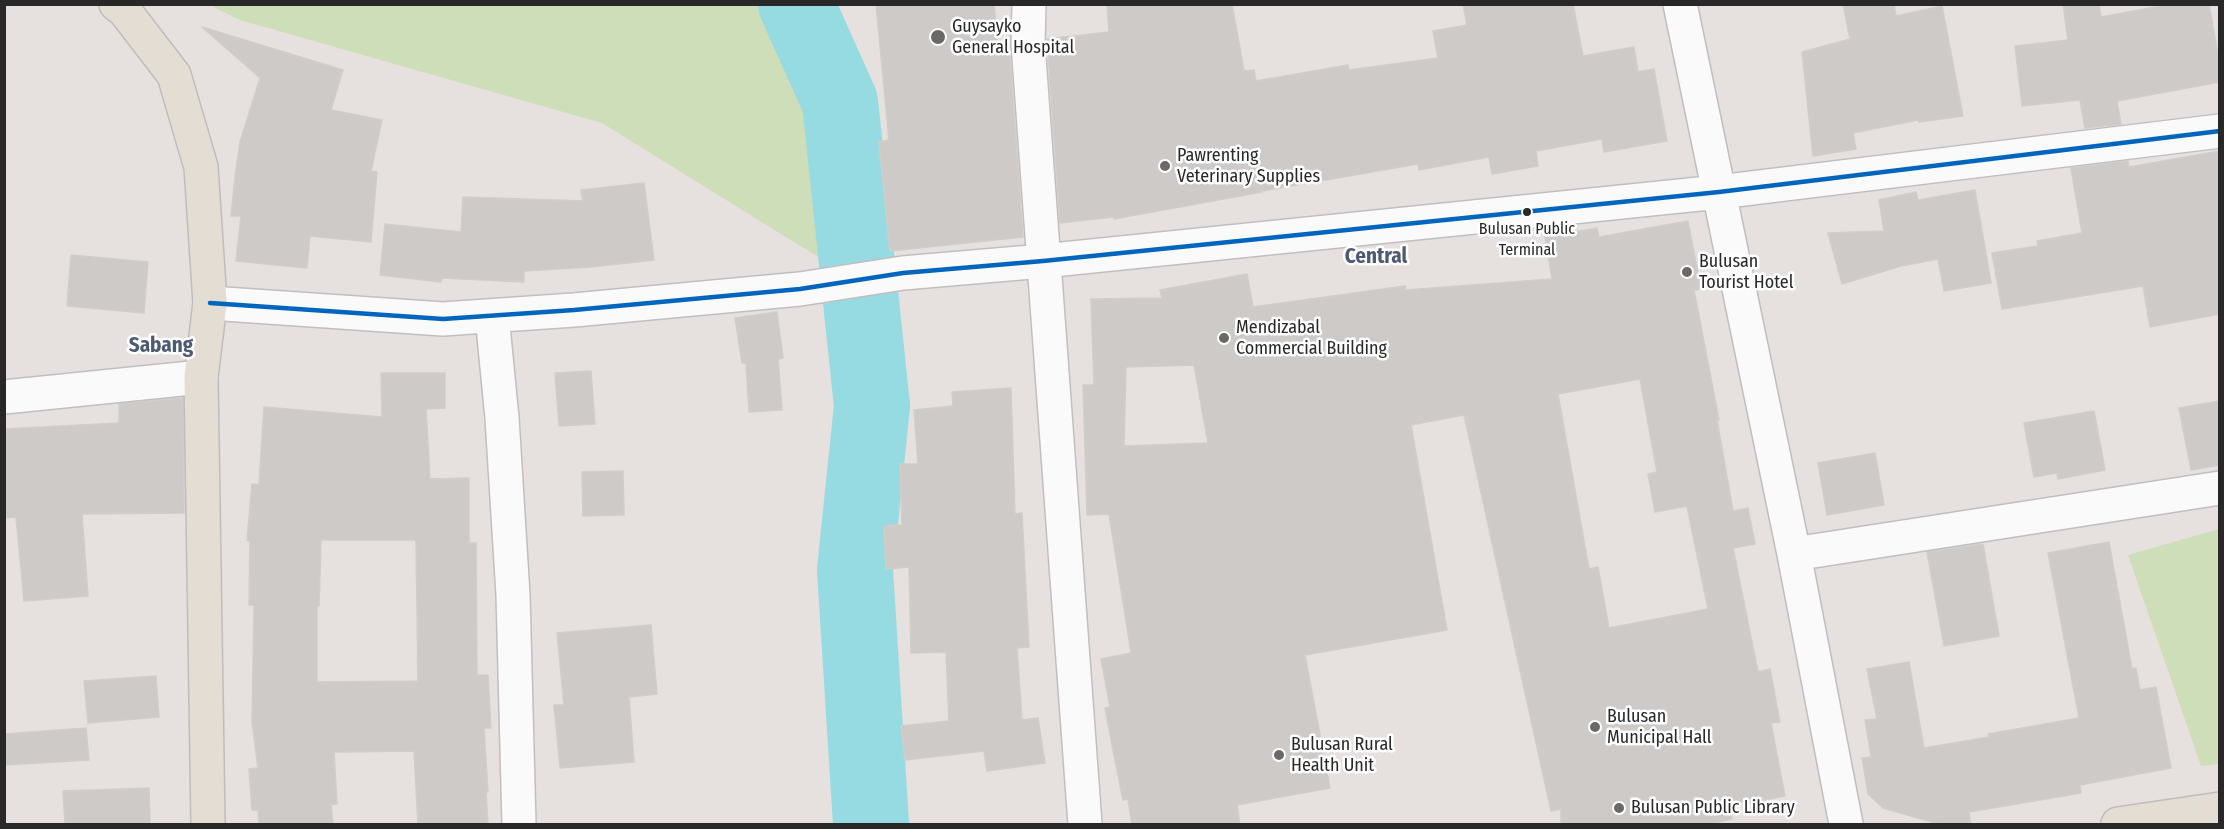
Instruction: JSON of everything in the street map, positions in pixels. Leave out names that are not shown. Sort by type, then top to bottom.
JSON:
[{"type":"main road","points":[[116,4],[124,10],[174,75],[201,167],[210,303],[201,377],[208,825]]},
{"type":"main road","points":[[2118,825],[2220,809]]},
{"type":"street","points":[[1029,4],[1028,44],[1085,825]]},
{"type":"street","points":[[1680,4],[1794,554],[1846,825]]},
{"type":"street","points":[[210,303],[443,319],[574,310],[800,289],[903,273],[1044,261],[1719,192],[2220,130]]},
{"type":"street","points":[[492,316],[502,418],[513,595],[519,825]]},
{"type":"street","points":[[4,397],[201,377]]},
{"type":"street","points":[[1794,554],[2220,488]]},
{"type":"green space","points":[[209,5],[773,5],[825,110],[839,270],[602,123],[240,20]]},
{"type":"green space","points":[[2219,529],[2219,764],[2201,766],[2128,555]]},
{"type":"building","points":[[876,4],[994,4],[998,45],[1009,44],[1023,237],[890,251],[879,142],[889,140]]},
{"type":"building","points":[[1107,4],[1232,4],[1244,71],[1254,70],[1256,81],[1348,65],[1349,70],[1438,58],[1433,31],[1467,25],[1463,4],[1573,4],[1583,56],[1634,47],[1638,72],[1654,69],[1667,141],[1604,152],[1602,139],[1536,151],[1538,166],[1492,174],[1489,157],[1419,170],[1418,164],[1114,219],[1114,217],[1060,223],[1047,39],[1109,32]]},
{"type":"building","points":[[1843,4],[1894,4],[1896,16],[1942,6],[1963,116],[1919,122],[1918,120],[1853,133],[1856,149],[1813,156],[1802,52],[1850,39]]},
{"type":"building","points":[[2063,4],[2099,4],[2101,17],[2172,4],[2209,4],[2220,66],[2220,82],[2117,101],[2121,124],[2085,128],[2080,100],[2022,106],[2015,46],[2068,40]]},
{"type":"building","points":[[202,27],[343,70],[331,110],[382,120],[371,171],[377,172],[371,242],[310,236],[307,268],[236,261],[241,216],[231,216],[235,177],[240,142],[260,78]]},
{"type":"building","points":[[2220,151],[2220,314],[2150,327],[2143,286],[2002,309],[1992,253],[2038,246],[2037,241],[2082,233],[2071,168],[2128,161],[2129,167]]},
{"type":"building","points":[[644,183],[654,260],[524,271],[524,282],[442,278],[441,282],[380,275],[385,224],[461,232],[463,197],[583,201],[581,190]]},
{"type":"building","points":[[1975,190],[1991,283],[1944,291],[1938,259],[1901,266],[1842,284],[1828,233],[1884,231],[1879,200],[1916,192],[1918,200]]},
{"type":"building","points":[[1688,221],[1701,289],[1694,290],[1719,420],[1717,420],[1733,511],[1748,508],[1755,544],[1733,548],[1758,672],[1770,669],[1780,722],[1771,723],[1785,796],[1730,807],[1732,819],[1705,825],[1561,825],[1561,809],[1551,811],[1464,415],[1411,425],[1447,630],[1305,655],[1330,788],[1237,805],[1240,825],[1132,825],[1128,799],[1123,800],[1105,708],[1110,707],[1101,659],[1131,653],[1109,514],[1087,515],[1083,385],[1094,385],[1091,299],[1162,298],[1160,290],[1247,274],[1253,307],[1405,286],[1406,290],[1552,279],[1545,237],[1597,228],[1599,237]],"holes":[[[1194,365],[1208,443],[1124,446],[1126,367]],[[1640,379],[1657,472],[1648,474],[1655,512],[1687,506],[1708,609],[1609,628],[1598,567],[1589,569],[1558,394]]]},
{"type":"building","points":[[71,255],[148,262],[144,313],[67,306]]},
{"type":"building","points":[[777,312],[783,358],[778,359],[782,410],[749,412],[746,363],[742,363],[735,318]]},
{"type":"building","points":[[591,371],[595,424],[559,426],[555,373]]},
{"type":"building","points":[[381,373],[445,373],[445,408],[426,409],[430,479],[469,478],[469,543],[476,543],[477,675],[488,675],[491,728],[484,728],[488,825],[418,825],[414,751],[334,752],[337,804],[331,805],[333,825],[259,825],[258,810],[252,810],[249,769],[258,768],[252,722],[254,605],[249,605],[250,541],[247,540],[252,484],[259,485],[264,407],[382,417]],"holes":[[[321,540],[416,540],[418,681],[317,682],[317,606],[319,606]]]},
{"type":"building","points":[[1011,388],[1015,514],[1022,513],[1029,647],[1017,648],[1022,720],[1038,718],[1045,763],[987,771],[984,751],[905,760],[901,726],[949,721],[946,652],[911,653],[909,567],[886,569],[884,526],[902,525],[900,464],[918,464],[914,410],[953,406],[952,392]]},
{"type":"building","points":[[183,398],[184,513],[82,514],[88,596],[24,601],[16,517],[4,518],[4,429],[119,423],[119,404]]},
{"type":"building","points":[[2220,401],[2220,465],[2191,470],[2179,408]]},
{"type":"building","points":[[2094,411],[2105,470],[2058,479],[2057,473],[2034,477],[2024,423]]},
{"type":"building","points":[[1875,453],[1884,505],[1827,515],[1818,463]]},
{"type":"building","points":[[623,471],[624,515],[583,516],[582,472]]},
{"type":"building","points":[[2109,542],[2132,669],[2136,668],[2140,690],[2156,687],[2171,768],[2080,785],[2081,793],[1969,812],[1971,825],[1942,825],[1883,808],[1868,794],[1862,758],[1871,757],[1865,720],[1877,719],[1867,669],[1909,662],[1924,748],[2079,718],[2048,553]]},
{"type":"building","points":[[1983,544],[1999,636],[1944,646],[1927,552]]},
{"type":"building","points":[[651,625],[657,694],[629,697],[634,762],[560,768],[554,705],[564,705],[557,633]]},
{"type":"building","points":[[156,676],[159,717],[88,723],[84,681]]},
{"type":"building","points":[[86,728],[89,760],[4,765],[4,734]]},
{"type":"building","points":[[149,788],[150,825],[65,825],[63,791]]},
{"type":"waterway","points":[[796,4],[840,102],[872,406],[855,570],[871,824]]},
{"type":"transit line","points":[[210,303],[443,319],[574,310],[800,289],[903,273],[1043,261],[1719,192],[2220,131]]},
{"type":"place","name":"Guysayko General Hospital","points":[[938,37]]},
{"type":"place","name":"Pawrenting Veterinary Supplies","points":[[1165,166]]},
{"type":"place","name":"Bulusan Public Terminal","points":[[1527,212]]},
{"type":"place","name":"Bulusan Tourist Hotel","points":[[1687,272]]},
{"type":"place","name":"Mendizabal Commercial Building","points":[[1224,338]]},
{"type":"place","name":"Bulusan Municipal Hall","points":[[1595,727]]},
{"type":"place","name":"Bulusan Rural Health Unit","points":[[1279,755]]},
{"type":"place","name":"Bulusan Public Library","points":[[1619,808]]},
{"type":"district","name":"Central","points":[[1376,257]]},
{"type":"district","name":"Sabang","points":[[161,346]]}]
